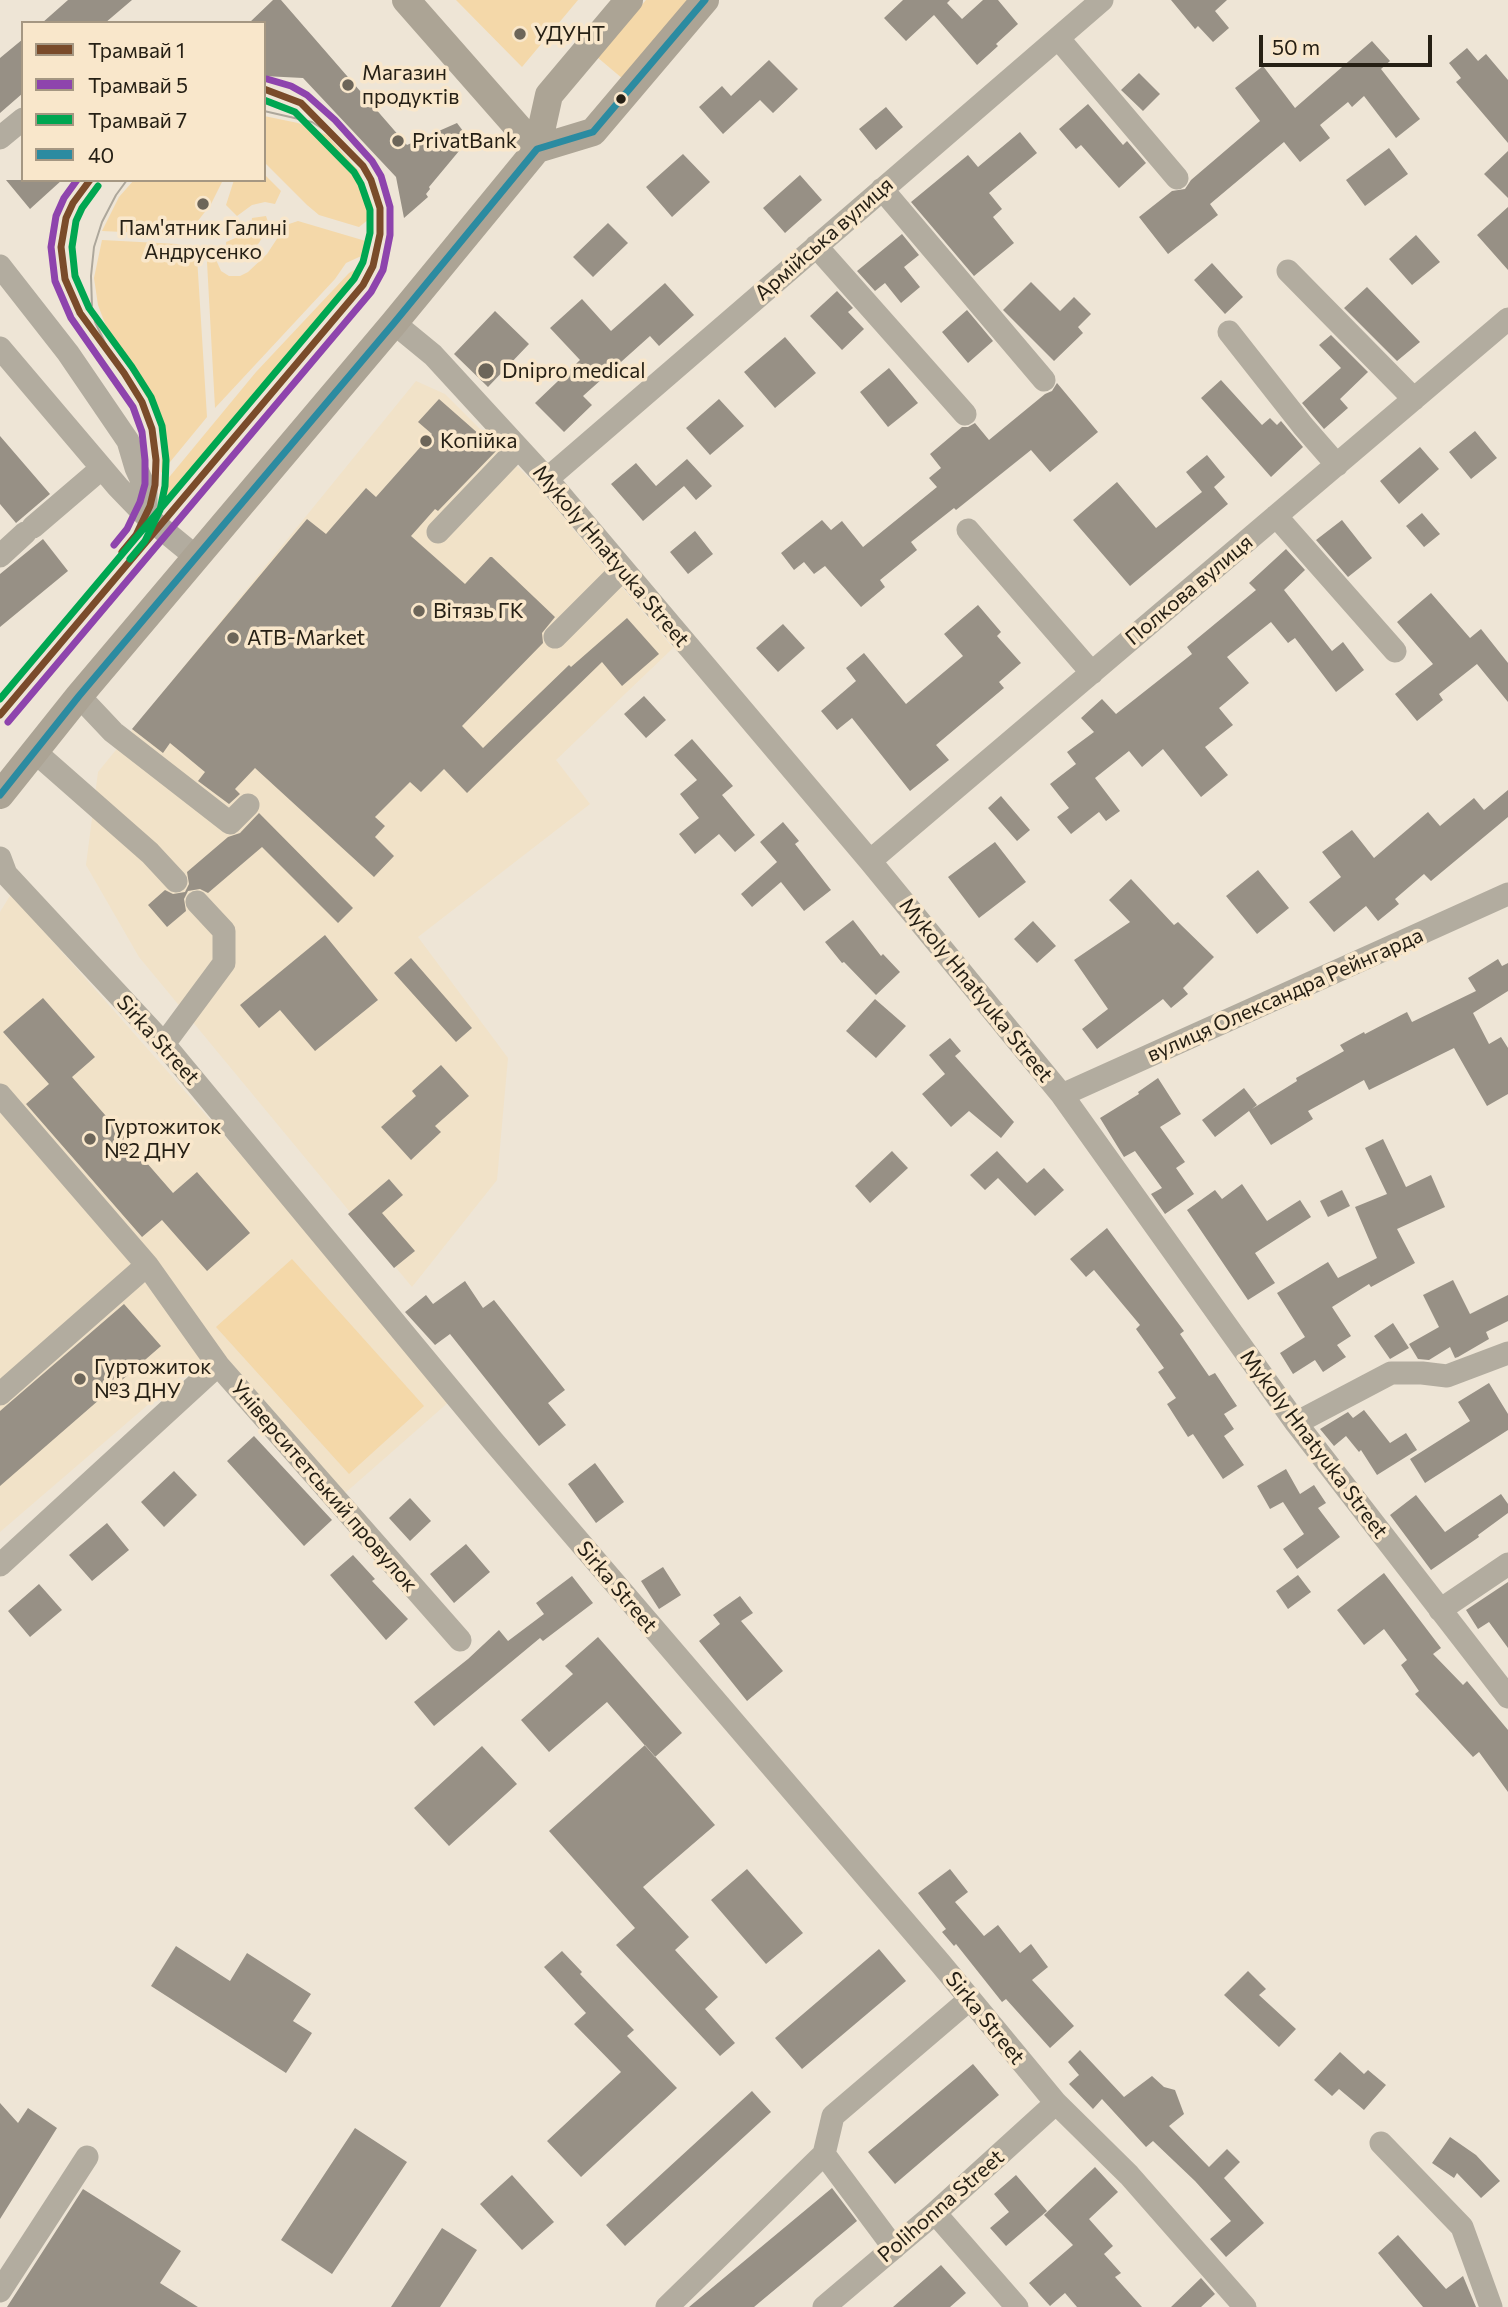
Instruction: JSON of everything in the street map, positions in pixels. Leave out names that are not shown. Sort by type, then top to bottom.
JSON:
[{"type":"main road","points":[[406,0],[537,149]]},
{"type":"main road","points":[[0,795],[79,696],[537,149],[548,95],[629,0]]},
{"type":"main road","points":[[537,149],[593,132],[705,0]]},
{"type":"street","name":"Армійська вулиця","points":[[547,479],[1102,0]]},
{"type":"street","points":[[1058,38],[1177,178]]},
{"type":"street","points":[[0,138],[21,120]]},
{"type":"street","points":[[882,190],[1044,380]]},
{"type":"street","points":[[816,246],[965,414]]},
{"type":"street","points":[[0,266],[68,353],[128,442],[146,490],[146,516]]},
{"type":"street","points":[[1288,271],[1414,399]]},
{"type":"street","name":"Полкова вулиця","points":[[870,860],[1508,319]]},
{"type":"street","name":"Mykoly Hnatyuka Street","points":[[394,323],[433,355],[547,479],[870,860],[1062,1095],[1296,1423],[1508,1697]]},
{"type":"street","points":[[1229,331],[1303,426],[1337,464]]},
{"type":"street","points":[[0,348],[146,516],[196,557]]},
{"type":"street","points":[[438,532],[518,448]]},
{"type":"street","points":[[2,552],[102,468]]},
{"type":"street","points":[[1276,516],[1395,652]]},
{"type":"street","points":[[968,530],[1092,673]]},
{"type":"street","points":[[555,637],[622,570]]},
{"type":"street","points":[[79,696],[113,732],[230,823],[248,805]]},
{"type":"street","points":[[34,751],[150,853],[176,881]]},
{"type":"street","name":"Sirka Street","points":[[0,858],[6,874],[164,1044],[511,1461],[970,1999],[1056,2104],[1129,2175],[1245,2307]]},
{"type":"street","name":"вулиця Олександра Рейнгарда","points":[[1062,1095],[1508,894]]},
{"type":"street","points":[[164,1044],[224,963],[224,931],[197,902]]},
{"type":"street","points":[[0,1095],[147,1265],[218,1365]]},
{"type":"street","points":[[0,1394],[147,1265]]},
{"type":"street","points":[[1296,1423],[1391,1373],[1447,1376],[1508,1353]]},
{"type":"street","name":"Університетський провулок","points":[[0,1565],[218,1365],[460,1640]]},
{"type":"street","points":[[1440,1610],[1508,1564]]},
{"type":"street","points":[[667,2307],[824,2154],[833,2116],[970,1999]]},
{"type":"street","name":"Polihonna Street","points":[[824,2307],[935,2213],[1056,2104]]},
{"type":"street","points":[[1381,2143],[1462,2227],[1491,2307]]},
{"type":"street","points":[[824,2154],[894,2248]]},
{"type":"street","points":[[0,2291],[87,2157]]},
{"type":"street","points":[[935,2213],[1017,2307]]},
{"type":"shaded area","name":"УДУНТ","points":[[456,0],[578,0],[522,67]]},
{"type":"shaded area","points":[[646,0],[690,0],[623,79],[597,57]]},
{"type":"shaded area","points":[[266,116],[298,123],[327,135],[359,171],[373,206],[373,216],[359,227],[319,215],[266,164]]},
{"type":"shaded area","points":[[266,176],[281,191],[275,204],[265,202],[252,205],[237,216],[226,205],[233,182],[266,182]]},
{"type":"shaded area","points":[[132,182],[222,182],[211,204],[187,235],[102,231],[119,197]]},
{"type":"shaded area","points":[[266,216],[269,225],[259,243],[245,257],[233,262],[227,252],[226,242],[245,234],[251,228],[252,218]]},
{"type":"shaded area","points":[[298,221],[369,242],[368,253],[346,263],[335,279],[215,408],[207,262],[213,253],[221,271],[229,276],[240,276],[267,254],[286,225]]},
{"type":"shaded area","points":[[102,240],[177,244],[187,247],[197,257],[207,417],[161,473],[162,446],[158,417],[109,334],[98,305],[94,278]]},
{"type":"shaded area","points":[[365,264],[360,275],[176,493],[167,499],[163,495],[166,481],[256,372],[349,273]]},
{"type":"shaded area","points":[[416,381],[445,394],[537,486],[673,648],[556,760],[590,804],[418,937],[508,1058],[497,1180],[412,1287],[139,957],[86,865],[98,772]]},
{"type":"shaded area","points":[[11,894],[310,1233],[451,1400],[344,1494],[214,1348],[0,1532],[0,912]]},
{"type":"shaded area","points":[[292,1259],[424,1406],[349,1474],[216,1327]]},
{"type":"building","points":[[68,0],[132,0],[107,21],[44,21]]},
{"type":"building","points":[[273,0],[281,0],[407,145],[457,123],[469,139],[429,187],[426,194],[428,197],[404,218],[396,177],[303,78],[266,76],[266,21],[251,21]]},
{"type":"building","points":[[903,0],[950,0],[947,3],[962,19],[983,0],[998,0],[1018,24],[977,65],[934,15],[906,41],[884,18]]},
{"type":"building","points":[[1171,0],[1227,0],[1215,11],[1229,28],[1213,42],[1198,26],[1195,29]]},
{"type":"building","points":[[21,41],[21,95],[0,113],[0,58]]},
{"type":"building","points":[[1372,41],[1390,61],[1381,69],[1420,119],[1396,138],[1364,96],[1352,107],[1348,102],[1320,125],[1330,138],[1300,162],[1284,142],[1210,204],[1218,215],[1168,254],[1139,217],[1172,191],[1185,189],[1191,180],[1260,121],[1235,88],[1263,66],[1295,108]]},
{"type":"building","points":[[1467,48],[1478,61],[1486,54],[1508,80],[1508,143],[1456,82],[1461,78],[1449,63]]},
{"type":"building","points":[[769,60],[798,89],[773,113],[760,100],[723,134],[699,107],[722,86],[731,96]]},
{"type":"building","points":[[1139,73],[1160,94],[1143,111],[1121,90]]},
{"type":"building","points":[[1088,104],[1123,145],[1127,141],[1146,163],[1119,188],[1081,145],[1076,149],[1059,129]]},
{"type":"building","points":[[886,107],[903,127],[876,150],[859,129]]},
{"type":"building","points":[[1020,132],[1037,153],[989,193],[1002,209],[993,217],[1014,243],[974,276],[911,202],[968,155],[978,167]]},
{"type":"building","points":[[1389,148],[1408,174],[1365,206],[1346,180]]},
{"type":"building","points":[[1508,151],[1508,198],[1484,174]]},
{"type":"building","points":[[683,154],[710,182],[672,217],[646,187]]},
{"type":"building","points":[[800,175],[822,200],[785,233],[763,208]]},
{"type":"building","points":[[6,180],[60,182],[30,209]]},
{"type":"building","points":[[1508,207],[1508,270],[1477,235]]},
{"type":"building","points":[[608,223],[628,243],[593,277],[573,257]]},
{"type":"building","points":[[902,234],[919,255],[904,267],[920,287],[901,303],[885,283],[875,291],[857,271]]},
{"type":"building","points":[[1416,235],[1440,262],[1412,285],[1389,259]]},
{"type":"building","points":[[1212,263],[1243,297],[1225,314],[1194,280]]},
{"type":"building","points":[[1031,282],[1060,311],[1074,297],[1091,314],[1078,327],[1083,333],[1054,361],[1003,310]]},
{"type":"building","points":[[665,283],[694,315],[659,346],[650,336],[583,396],[592,405],[564,432],[535,403],[580,360],[550,328],[582,299],[611,331]]},
{"type":"building","points":[[1367,287],[1420,342],[1397,361],[1344,308]]},
{"type":"building","points":[[837,291],[853,308],[848,312],[864,329],[842,350],[810,316]]},
{"type":"building","points":[[967,310],[993,341],[968,363],[942,332]]},
{"type":"building","points":[[495,311],[529,344],[488,387],[454,354]]},
{"type":"building","points":[[1331,335],[1368,372],[1340,399],[1348,408],[1324,429],[1302,403],[1341,368],[1319,345]]},
{"type":"building","points":[[785,337],[816,373],[775,408],[744,372]]},
{"type":"building","points":[[889,368],[918,403],[888,427],[860,392]]},
{"type":"building","points":[[1221,380],[1262,425],[1270,418],[1277,425],[1281,421],[1303,447],[1271,477],[1201,398]]},
{"type":"building","points":[[1057,383],[1098,432],[1050,472],[1031,450],[911,542],[917,550],[880,580],[885,587],[861,607],[825,566],[814,574],[804,562],[794,570],[781,553],[822,520],[831,530],[842,521],[863,547],[937,487],[929,478],[941,468],[930,454],[962,427],[975,423],[989,440],[1052,391]]},
{"type":"building","points":[[439,399],[497,450],[438,511],[435,509],[411,536],[465,584],[492,557],[555,617],[542,633],[543,643],[462,726],[483,748],[569,665],[571,667],[627,618],[659,654],[622,686],[602,662],[467,793],[444,769],[421,792],[410,782],[375,817],[385,826],[375,837],[394,856],[374,877],[255,768],[235,789],[240,794],[229,804],[198,781],[205,772],[170,743],[163,753],[132,729],[307,519],[326,534],[366,488],[376,497],[432,434],[418,422]]},
{"type":"building","points":[[719,399],[744,426],[710,455],[686,428]]},
{"type":"building","points":[[1475,431],[1497,458],[1471,479],[1449,452]]},
{"type":"building","points":[[0,436],[50,494],[16,523],[0,504]]},
{"type":"building","points":[[1420,447],[1439,469],[1399,504],[1380,481]]},
{"type":"building","points":[[1207,455],[1225,477],[1214,487],[1228,504],[1130,586],[1073,520],[1117,482],[1156,528],[1202,492],[1186,472]]},
{"type":"building","points":[[687,459],[712,486],[696,500],[684,486],[643,521],[611,484],[636,463],[656,486]]},
{"type":"building","points":[[1422,513],[1440,534],[1424,547],[1406,526]]},
{"type":"building","points":[[1342,520],[1372,558],[1348,577],[1316,540]]},
{"type":"building","points":[[695,531],[713,554],[688,574],[670,552]]},
{"type":"building","points":[[43,539],[68,571],[0,627],[0,574]]},
{"type":"building","points":[[1286,549],[1305,570],[1284,590],[1332,651],[1343,642],[1364,670],[1336,692],[1295,638],[1288,643],[1271,622],[1227,657],[1249,683],[1219,708],[1233,725],[1205,747],[1228,775],[1201,797],[1163,749],[1142,767],[1129,751],[1095,778],[1120,811],[1106,821],[1099,812],[1071,834],[1057,817],[1069,808],[1050,784],[1076,764],[1067,752],[1094,732],[1081,718],[1102,699],[1116,714],[1192,654],[1187,647],[1256,590],[1249,583]]},
{"type":"building","points":[[1431,593],[1470,638],[1481,629],[1508,663],[1508,702],[1477,664],[1439,694],[1443,700],[1417,721],[1395,694],[1433,664],[1397,622]]},
{"type":"building","points":[[978,605],[1001,632],[997,636],[1021,663],[999,682],[1004,688],[936,745],[949,760],[910,791],[852,718],[837,730],[821,711],[856,681],[846,668],[864,653],[906,704],[963,656],[944,634]]},
{"type":"building","points":[[783,624],[805,648],[778,672],[756,648]]},
{"type":"building","points":[[644,696],[666,720],[646,738],[624,714]]},
{"type":"building","points":[[692,739],[733,786],[722,795],[755,835],[735,852],[719,834],[695,854],[679,834],[699,818],[680,794],[697,780],[674,755]]},
{"type":"building","points":[[1508,790],[1508,817],[1431,881],[1424,874],[1395,899],[1399,904],[1378,921],[1366,906],[1334,932],[1309,902],[1341,877],[1322,852],[1352,830],[1374,858],[1428,812],[1440,826],[1474,798],[1484,810]]},
{"type":"building","points":[[1001,796],[1030,830],[1017,841],[988,808]]},
{"type":"building","points":[[259,813],[353,908],[338,923],[262,847],[208,893],[200,889],[188,891],[184,899],[186,911],[167,927],[148,905],[165,890],[173,894],[185,892],[189,884],[187,872],[228,837],[240,833]]},
{"type":"building","points":[[783,822],[799,841],[795,844],[831,890],[804,911],[781,882],[752,907],[741,894],[777,862],[760,842]]},
{"type":"building","points":[[995,842],[1026,882],[979,918],[948,877]]},
{"type":"building","points":[[1258,870],[1289,908],[1257,934],[1226,896]]},
{"type":"building","points":[[1131,879],[1174,925],[1178,922],[1214,957],[1183,988],[1188,994],[1171,1008],[1163,999],[1097,1049],[1082,1029],[1108,1009],[1074,960],[1130,922],[1109,900]]},
{"type":"building","points":[[853,920],[881,956],[883,954],[900,972],[876,995],[842,963],[825,942]]},
{"type":"building","points":[[1033,921],[1056,946],[1037,963],[1014,939]]},
{"type":"building","points":[[325,935],[378,1000],[315,1051],[280,1010],[259,1028],[240,1005]]},
{"type":"building","points":[[411,958],[472,1028],[456,1042],[394,973]]},
{"type":"building","points":[[1498,959],[1502,966],[1508,963],[1508,991],[1473,1013],[1489,1044],[1501,1037],[1508,1048],[1508,1094],[1487,1106],[1454,1048],[1369,1090],[1364,1080],[1308,1111],[1313,1119],[1271,1145],[1249,1111],[1215,1137],[1202,1120],[1244,1088],[1257,1105],[1252,1109],[1297,1081],[1296,1078],[1344,1051],[1340,1045],[1364,1032],[1365,1034],[1407,1012],[1412,1022],[1476,991],[1468,978]]},
{"type":"building","name":"Гуртожиток №2 ДНУ","points":[[43,998],[95,1057],[72,1077],[173,1193],[197,1172],[250,1233],[207,1271],[162,1220],[142,1237],[26,1104],[49,1084],[3,1032]]},
{"type":"building","points":[[875,999],[906,1026],[876,1058],[846,1031]]},
{"type":"building","points":[[950,1038],[961,1051],[955,1056],[1014,1122],[1001,1138],[969,1111],[951,1127],[922,1094],[945,1074],[929,1055]]},
{"type":"building","points":[[441,1065],[469,1096],[435,1126],[441,1132],[411,1160],[381,1127],[416,1096],[412,1091]]},
{"type":"building","points":[[1158,1078],[1181,1114],[1160,1127],[1185,1162],[1176,1168],[1194,1194],[1165,1214],[1151,1194],[1162,1188],[1135,1151],[1124,1157],[1100,1118],[1139,1094],[1138,1092]]},
{"type":"building","points":[[1383,1139],[1406,1187],[1431,1175],[1445,1207],[1397,1229],[1415,1263],[1371,1287],[1369,1284],[1332,1307],[1351,1336],[1337,1345],[1346,1357],[1323,1372],[1315,1360],[1293,1374],[1280,1353],[1305,1337],[1277,1293],[1328,1262],[1338,1278],[1377,1258],[1355,1207],[1387,1194],[1365,1148]]},
{"type":"building","points":[[892,1151],[908,1168],[870,1203],[855,1186]]},
{"type":"building","points":[[997,1151],[1027,1183],[1044,1168],[1064,1190],[1035,1216],[998,1178],[985,1190],[970,1175]]},
{"type":"building","points":[[389,1179],[403,1195],[382,1213],[415,1251],[394,1268],[348,1214]]},
{"type":"building","points":[[1242,1184],[1267,1221],[1300,1200],[1311,1217],[1255,1253],[1275,1283],[1248,1300],[1187,1210],[1215,1190],[1222,1199]]},
{"type":"building","points":[[1342,1190],[1350,1206],[1328,1217],[1320,1201]]},
{"type":"building","points":[[1107,1228],[1184,1331],[1180,1334],[1209,1376],[1215,1373],[1237,1406],[1224,1414],[1234,1429],[1224,1436],[1244,1465],[1223,1479],[1193,1434],[1188,1437],[1167,1404],[1176,1398],[1158,1372],[1164,1368],[1136,1329],[1140,1325],[1094,1270],[1086,1277],[1070,1259]]},
{"type":"building","points":[[1453,1280],[1470,1314],[1508,1295],[1508,1321],[1486,1332],[1489,1339],[1458,1357],[1455,1358],[1450,1347],[1429,1360],[1418,1359],[1409,1344],[1439,1327],[1423,1295]]},
{"type":"building","points":[[465,1281],[483,1308],[494,1300],[565,1390],[548,1403],[566,1425],[539,1446],[450,1334],[435,1345],[405,1312],[426,1295],[433,1304]]},
{"type":"building","name":"Гуртожиток №3 ДНУ","points":[[124,1304],[161,1346],[0,1486],[0,1411]]},
{"type":"building","points":[[1393,1323],[1409,1348],[1390,1359],[1374,1336]]},
{"type":"building","points":[[1489,1383],[1508,1414],[1508,1430],[1425,1483],[1410,1459],[1470,1421],[1458,1402]]},
{"type":"building","points":[[1364,1410],[1390,1443],[1406,1433],[1417,1450],[1377,1475],[1361,1450],[1359,1452],[1346,1436],[1334,1446],[1320,1429],[1348,1412],[1353,1418]]},
{"type":"building","points":[[254,1436],[332,1520],[304,1546],[227,1461]]},
{"type":"building","points":[[595,1463],[624,1502],[596,1523],[568,1484]]},
{"type":"building","points":[[1286,1469],[1300,1494],[1314,1485],[1326,1503],[1318,1508],[1340,1537],[1297,1569],[1283,1549],[1304,1534],[1283,1502],[1270,1509],[1257,1486]]},
{"type":"building","points":[[174,1471],[197,1495],[164,1527],[141,1502]]},
{"type":"building","points":[[1501,1494],[1508,1504],[1508,1513],[1431,1570],[1390,1515],[1416,1495],[1445,1532]]},
{"type":"building","points":[[410,1498],[431,1521],[410,1541],[389,1518]]},
{"type":"building","points":[[107,1523],[129,1550],[92,1581],[69,1555]]},
{"type":"building","points":[[466,1544],[490,1572],[454,1603],[430,1574]]},
{"type":"building","points":[[353,1555],[375,1579],[372,1581],[408,1619],[386,1640],[330,1575]]},
{"type":"building","points":[[663,1567],[681,1595],[659,1609],[641,1581]]},
{"type":"building","points":[[1384,1573],[1441,1648],[1433,1654],[1463,1685],[1467,1681],[1508,1730],[1508,1792],[1479,1752],[1473,1757],[1415,1694],[1419,1691],[1401,1665],[1407,1660],[1384,1629],[1364,1645],[1337,1610]]},
{"type":"building","points":[[1298,1575],[1311,1592],[1288,1609],[1276,1591]]},
{"type":"building","points":[[572,1576],[593,1603],[543,1641],[540,1638],[434,1726],[414,1702],[499,1630],[508,1641],[544,1614],[536,1603]]},
{"type":"building","points":[[1508,1582],[1508,1648],[1489,1622],[1478,1629],[1466,1610]]},
{"type":"building","points":[[39,1584],[62,1610],[30,1637],[8,1611]]},
{"type":"building","points":[[740,1596],[753,1613],[741,1621],[783,1671],[747,1701],[699,1641],[720,1624],[713,1615]]},
{"type":"building","points":[[598,1637],[682,1733],[655,1757],[607,1702],[549,1752],[521,1720],[573,1674],[565,1666]]},
{"type":"building","points":[[645,1745],[715,1825],[643,1887],[689,1937],[675,1950],[718,1997],[705,2009],[735,2043],[720,2056],[616,1945],[635,1928],[549,1831]]},
{"type":"building","points":[[482,1746],[517,1784],[449,1846],[414,1808]]},
{"type":"building","points":[[747,1869],[803,1933],[766,1964],[711,1900]]},
{"type":"building","points":[[950,1869],[968,1892],[955,1902],[984,1936],[998,1925],[1020,1953],[1031,1944],[1048,1967],[1032,1980],[1074,2026],[1050,2048],[1006,1999],[1002,2002],[956,1944],[954,1946],[942,1932],[946,1929],[918,1893]]},
{"type":"building","points":[[176,1946],[230,1981],[247,1953],[311,1994],[293,2021],[312,2033],[286,2073],[151,1986]]},
{"type":"building","points":[[879,1949],[906,1981],[802,2069],[775,2038]]},
{"type":"building","points":[[562,1951],[582,1972],[580,1974],[634,2030],[627,2036],[677,2088],[581,2177],[547,2141],[621,2072],[574,2024],[586,2013],[544,1967]]},
{"type":"building","points":[[1248,1971],[1266,1989],[1259,1995],[1296,2029],[1279,2047],[1224,1995]]},
{"type":"building","points":[[1080,2050],[1124,2097],[1152,2076],[1164,2087],[1175,2090],[1184,2114],[1169,2126],[1209,2167],[1227,2149],[1240,2162],[1224,2178],[1264,2223],[1226,2257],[1210,2239],[1231,2221],[1195,2181],[1153,2141],[1146,2147],[1102,2099],[1093,2109],[1069,2084],[1079,2075],[1068,2062]]},
{"type":"building","points":[[1340,2052],[1364,2074],[1368,2070],[1386,2085],[1364,2110],[1339,2089],[1332,2096],[1314,2080]]},
{"type":"building","points":[[973,2064],[999,2095],[895,2184],[868,2152]]},
{"type":"building","points":[[752,2091],[771,2112],[625,2246],[606,2225]]},
{"type":"building","points":[[0,2103],[18,2123],[28,2108],[57,2128],[0,2219]]},
{"type":"building","points":[[355,2128],[407,2162],[332,2274],[281,2240]]},
{"type":"building","points":[[1450,2137],[1476,2155],[1500,2181],[1481,2198],[1457,2173],[1454,2178],[1432,2163]]},
{"type":"building","points":[[1095,2167],[1118,2192],[1089,2219],[1113,2246],[1104,2254],[1121,2273],[1115,2277],[1142,2307],[1077,2307],[1065,2293],[1050,2306],[1029,2283],[1073,2245],[1044,2215]]},
{"type":"building","points":[[512,2175],[554,2222],[522,2250],[480,2204]]},
{"type":"building","points":[[1016,2175],[1047,2211],[1006,2246],[990,2228],[1009,2212],[994,2194]]},
{"type":"building","points":[[832,2188],[857,2221],[754,2307],[689,2307]]},
{"type":"building","points":[[83,2189],[181,2251],[160,2283],[198,2307],[7,2307]]},
{"type":"building","points":[[442,2228],[477,2250],[440,2307],[391,2307]]},
{"type":"building","points":[[1398,2235],[1446,2289],[1463,2276],[1476,2307],[1423,2307],[1378,2253]]},
{"type":"building","points":[[941,2265],[966,2293],[950,2307],[893,2307]]},
{"type":"building","points":[[1201,2278],[1215,2294],[1201,2307],[1171,2307]]},
{"type":"tram line","name":"5","points":[[8,722],[371,292],[383,270],[390,235],[390,207],[381,176],[372,161],[335,120],[307,95],[291,86],[267,79]]},
{"type":"tram line","name":"1","points":[[0,715],[363,285],[373,266],[380,234],[380,208],[371,180],[363,166],[301,103],[266,90]]},
{"type":"tram line","name":"7","points":[[0,699],[354,279],[363,262],[370,233],[370,210],[354,172],[295,112],[266,101]]},
{"type":"tram line","points":[[266,111],[312,122],[340,140]]},
{"type":"tram line","name":"5","points":[[76,182],[56,216],[51,247],[55,281],[71,318],[133,407],[142,432],[145,460],[145,484],[140,502],[127,529],[114,545]]},
{"type":"tram line","name":"1","points":[[89,182],[66,218],[61,247],[65,279],[80,313],[142,402],[152,429],[156,460],[155,485],[150,506],[136,535],[122,552]]},
{"type":"tram line","points":[[110,353],[95,322],[91,276],[94,247],[102,222],[126,182]]},
{"type":"tram line","name":"7","points":[[98,186],[76,221],[72,247],[75,276],[89,308],[151,397],[162,426],[166,460],[165,486],[160,510],[145,541],[130,559]]},
{"type":"transit line","name":"40","points":[[0,795],[79,696],[537,149],[593,132],[705,0]]},
{"type":"place","name":"УДУНТ","points":[[520,34]]},
{"type":"place","name":"Магазин продуктів","points":[[348,85]]},
{"type":"place","name":"PrivatBank","points":[[398,141]]},
{"type":"place","name":"Пам'ятник Галині Андрусенко","points":[[203,204]]},
{"type":"place","name":"Dnipro medical","points":[[486,371]]},
{"type":"place","name":"Копійка","points":[[426,441]]},
{"type":"place","name":"Вітязь ГК","points":[[419,611]]},
{"type":"place","name":"ATB-Market","points":[[233,638]]},
{"type":"place","name":"Гуртожиток №2 ДНУ","points":[[90,1139]]},
{"type":"place","name":"Гуртожиток №3 ДНУ","points":[[80,1379]]}]
